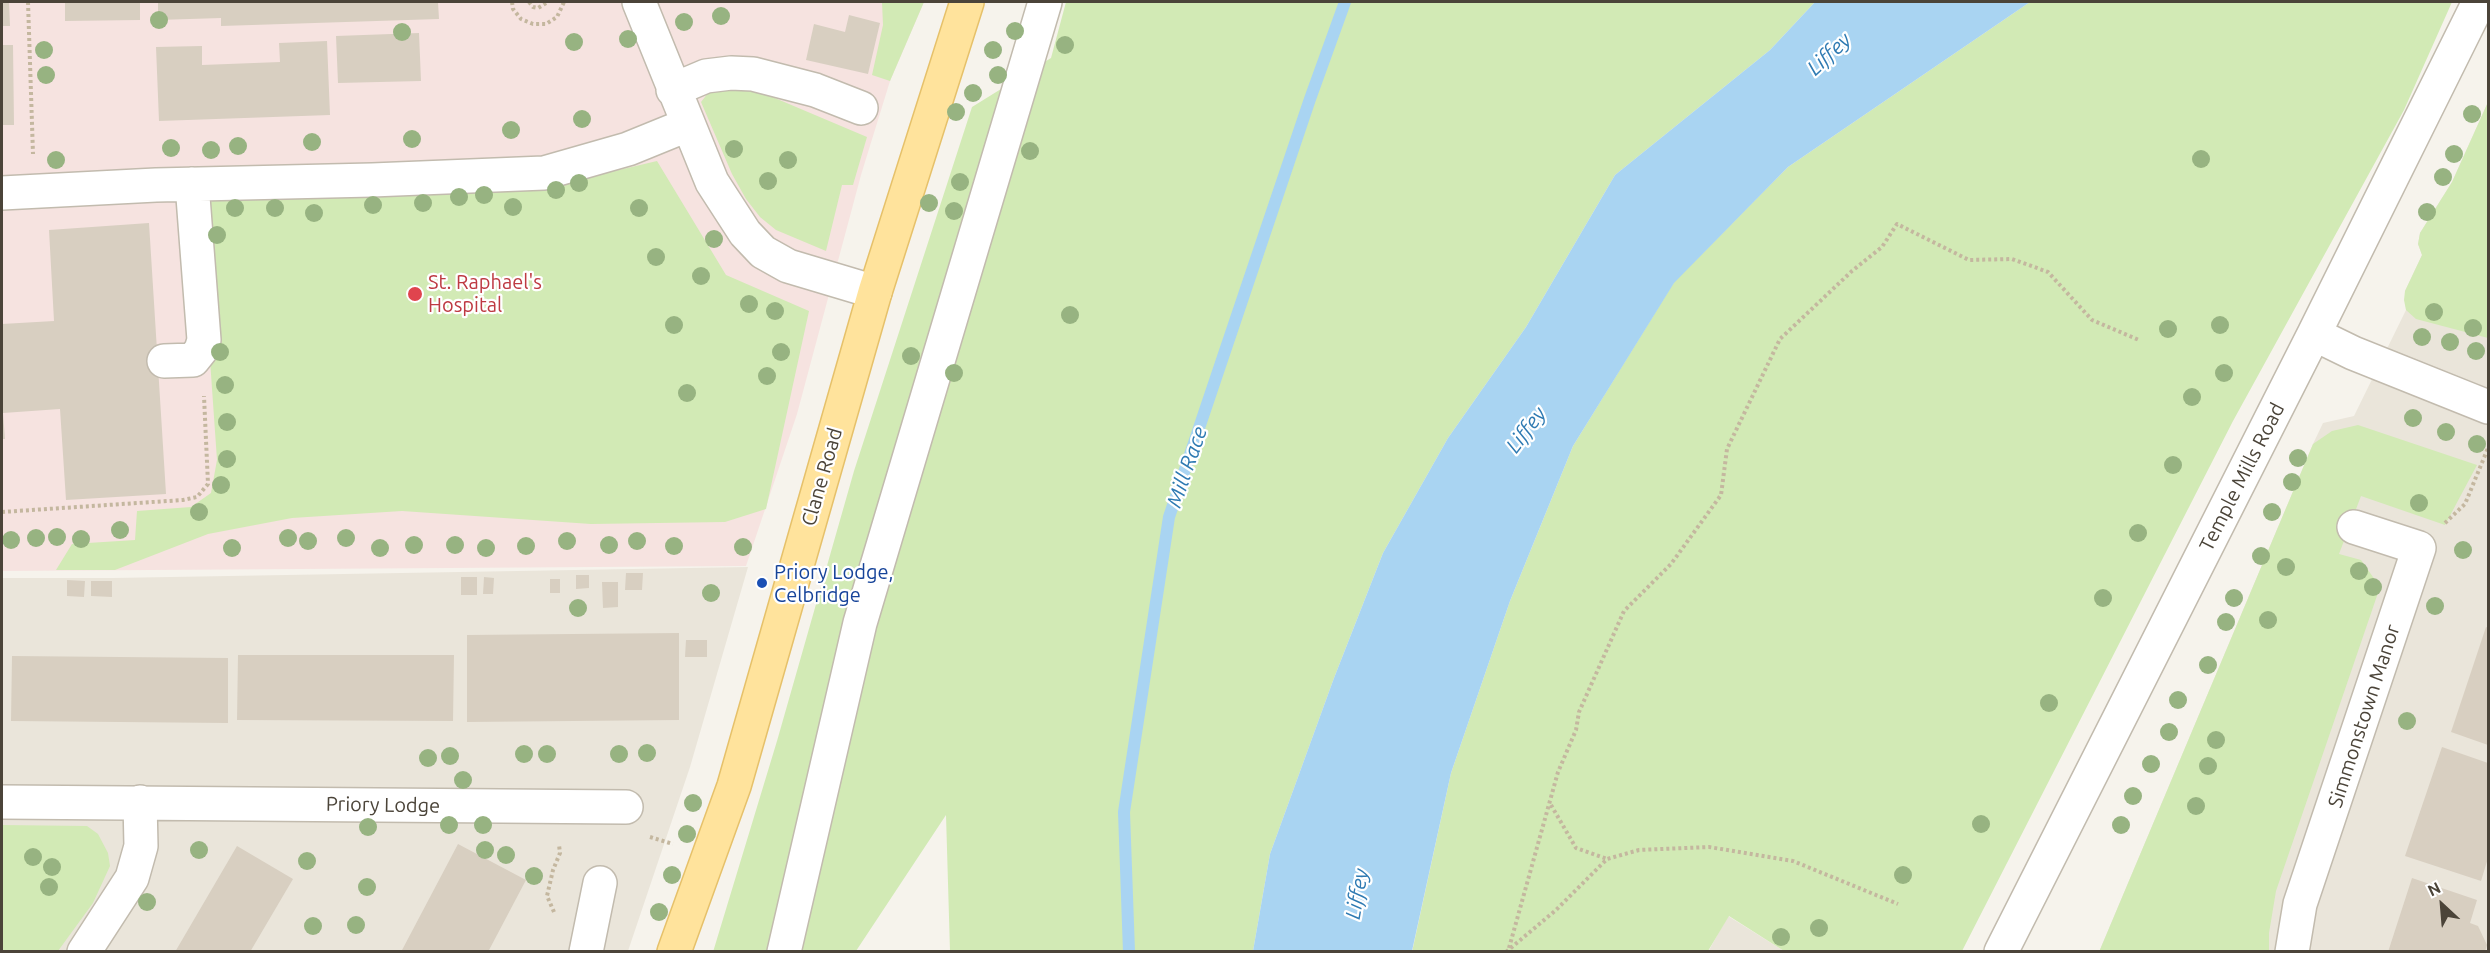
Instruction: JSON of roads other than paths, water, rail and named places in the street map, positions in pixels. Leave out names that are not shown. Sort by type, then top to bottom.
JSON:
[{"type":"main road","name":"Clane Road","points":[[674,951],[734,786],[874,292],[967,2]]},
{"type":"street","points":[[639,2],[712,182],[745,233],[763,252],[788,266],[874,292]]},
{"type":"street","points":[[784,951],[861,623],[1045,2]]},
{"type":"street","name":"Temple Mills Road","points":[[2001,951],[2314,334],[2479,2]]},
{"type":"street","points":[[673,90],[706,76],[730,73],[753,74],[815,90],[861,108]]},
{"type":"street","points":[[2,193],[192,184],[544,173],[628,149],[687,125]]},
{"type":"street","points":[[164,361],[193,360],[201,350],[204,340],[192,184]]},
{"type":"street","points":[[2314,334],[2353,353],[2488,407]]},
{"type":"street","name":"Simmonstown Manor","points":[[2292,951],[2300,904],[2419,548],[2354,527]]},
{"type":"street","name":"Priory Lodge","points":[[2,802],[626,807]]},
{"type":"street","points":[[84,951],[132,878],[141,846],[140,802]]},
{"type":"street","points":[[586,951],[600,883]]},
{"type":"water","name":"Liffey","points":[[1815,2],[2030,2],[1788,167],[1674,283],[1573,446],[1510,601],[1451,773],[1412,951],[1253,951],[1270,854],[1334,678],[1383,553],[1448,438],[1526,327],[1615,175],[1770,50]]},
{"type":"waterway","name":"Mill Race","points":[[1129,952],[1124,812],[1169,517],[1345,2]]},
{"type":"place","name":"St. Raphael's Hospital","points":[[415,294]]},
{"type":"place","name":"Priory Lodge, Celbridge","points":[[762,583]]}]
